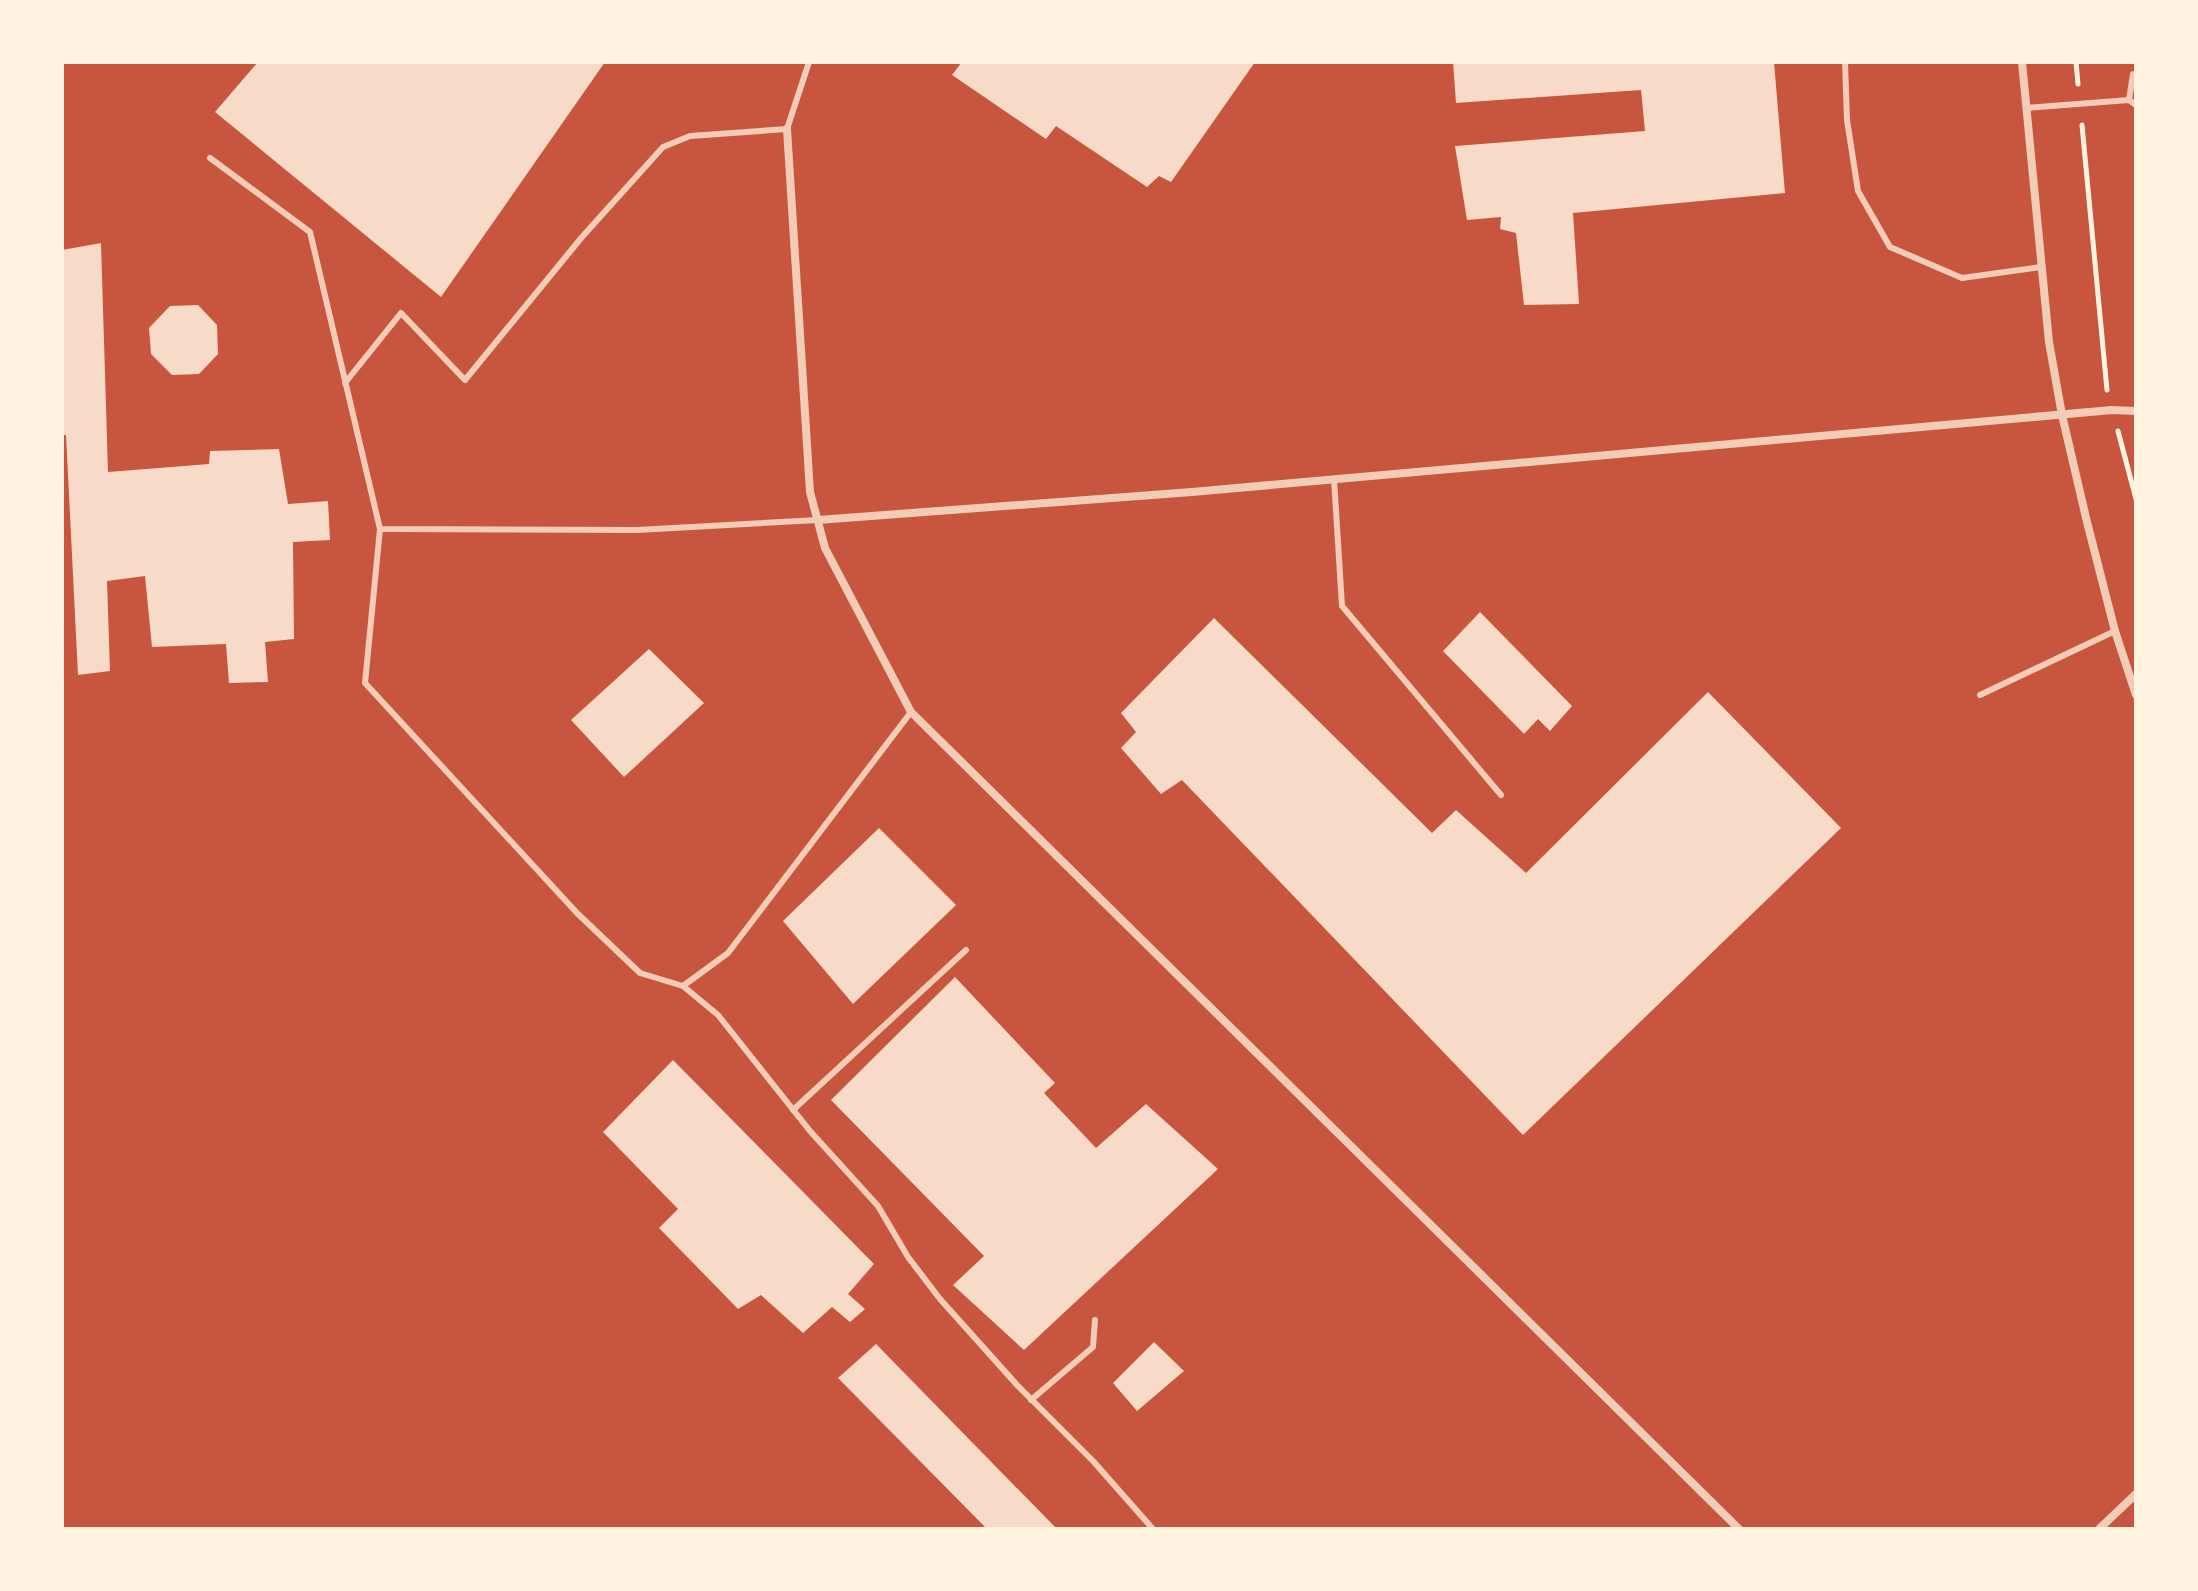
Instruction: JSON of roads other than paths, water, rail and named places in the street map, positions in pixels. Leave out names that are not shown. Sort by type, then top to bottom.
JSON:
[{"type":"street","points":[[2022,62],[2049,342],[2062,415],[2115,631],[2136,695]]},
{"type":"street","points":[[787,129],[810,492],[825,548],[911,712],[1739,1529]]},
{"type":"street","points":[[818,520],[1334,479],[2112,410],[2136,411]]},
{"type":"street","points":[[2099,1529],[2136,1494]]},
{"type":"lane","points":[[345,383],[401,313],[465,380],[588,230],[663,147],[690,136],[787,129],[809,62]]},
{"type":"lane","points":[[1845,62],[1847,120],[1858,191],[1890,247],[1962,278],[2041,267]]},
{"type":"lane","points":[[2129,100],[2133,74]]},
{"type":"lane","points":[[2026,108],[2129,100],[2136,105]]},
{"type":"lane","points":[[210,158],[310,232],[380,529],[365,683],[577,913],[629,963],[640,973],[683,986],[718,1015],[793,1110],[878,1206],[908,1257],[940,1299],[1153,1529]]},
{"type":"lane","points":[[1334,479],[1342,606],[1501,795]]},
{"type":"lane","points":[[380,529],[637,530],[818,520]]},
{"type":"lane","points":[[1980,695],[2115,631]]},
{"type":"lane","points":[[683,986],[728,953],[911,712]]},
{"type":"lane","points":[[793,1110],[966,950]]},
{"type":"lane","points":[[1031,1400],[1093,1347],[1095,1320]]}]
